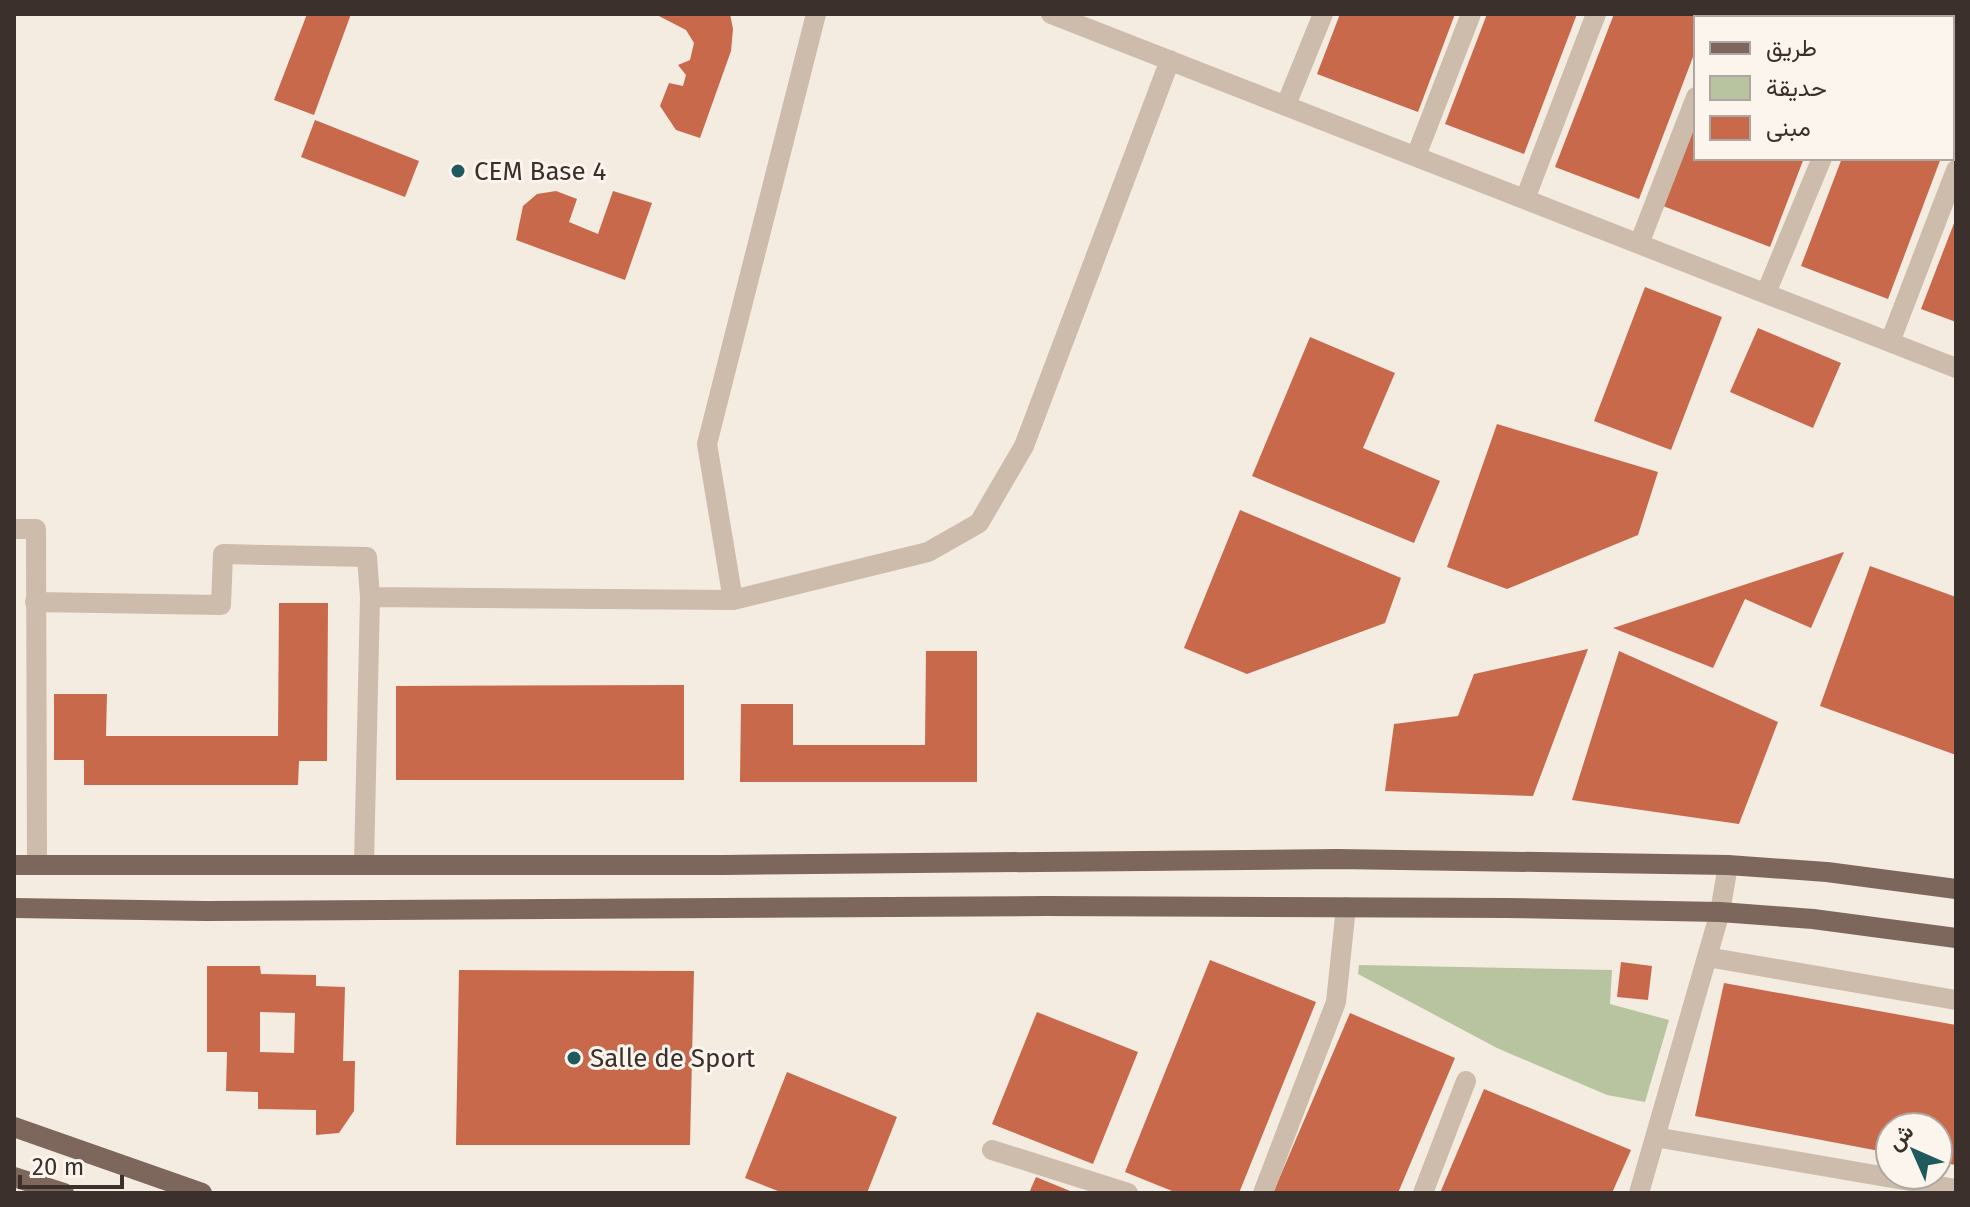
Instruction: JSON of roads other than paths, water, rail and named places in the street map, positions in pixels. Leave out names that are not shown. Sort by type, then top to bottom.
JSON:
[{"type":"main road","points":[[14,865],[738,865],[1338,859],[1728,865],[1827,872],[1956,889]]},
{"type":"main road","points":[[14,908],[222,911],[1346,907],[1720,912],[1813,919],[1956,938]]},
{"type":"main road","points":[[14,1127],[202,1193]]},
{"type":"main road","points":[[14,1177],[64,1193]]},
{"type":"street","points":[[733,600],[707,444],[816,14]]},
{"type":"street","points":[[1051,14],[1956,368]]},
{"type":"street","points":[[1286,105],[1323,14]]},
{"type":"street","points":[[1416,156],[1471,14]]},
{"type":"street","points":[[1525,199],[1596,14]]},
{"type":"street","points":[[370,597],[733,600],[928,552],[979,523],[1003,487],[1024,446],[1170,60]]},
{"type":"street","points":[[1639,244],[1694,102]]},
{"type":"street","points":[[1766,293],[1821,160]]},
{"type":"street","points":[[1890,342],[1956,170]]},
{"type":"street","points":[[14,529],[36,529],[37,865]]},
{"type":"street","points":[[35,602],[221,605],[223,554],[367,557],[370,597],[364,864]]},
{"type":"street","points":[[1639,1193],[1720,912],[1728,865]]},
{"type":"street","points":[[1263,1193],[1336,1002],[1346,907]]},
{"type":"street","points":[[1707,957],[1956,1000]]},
{"type":"street","points":[[1423,1193],[1466,1081]]},
{"type":"street","points":[[1655,1137],[1956,1189]]},
{"type":"street","points":[[992,1150],[1128,1193]]},
{"type":"place","name":"CEM Base 4","points":[[458,171]]},
{"type":"place","name":"Salle de Sport","points":[[574,1058]]}]
